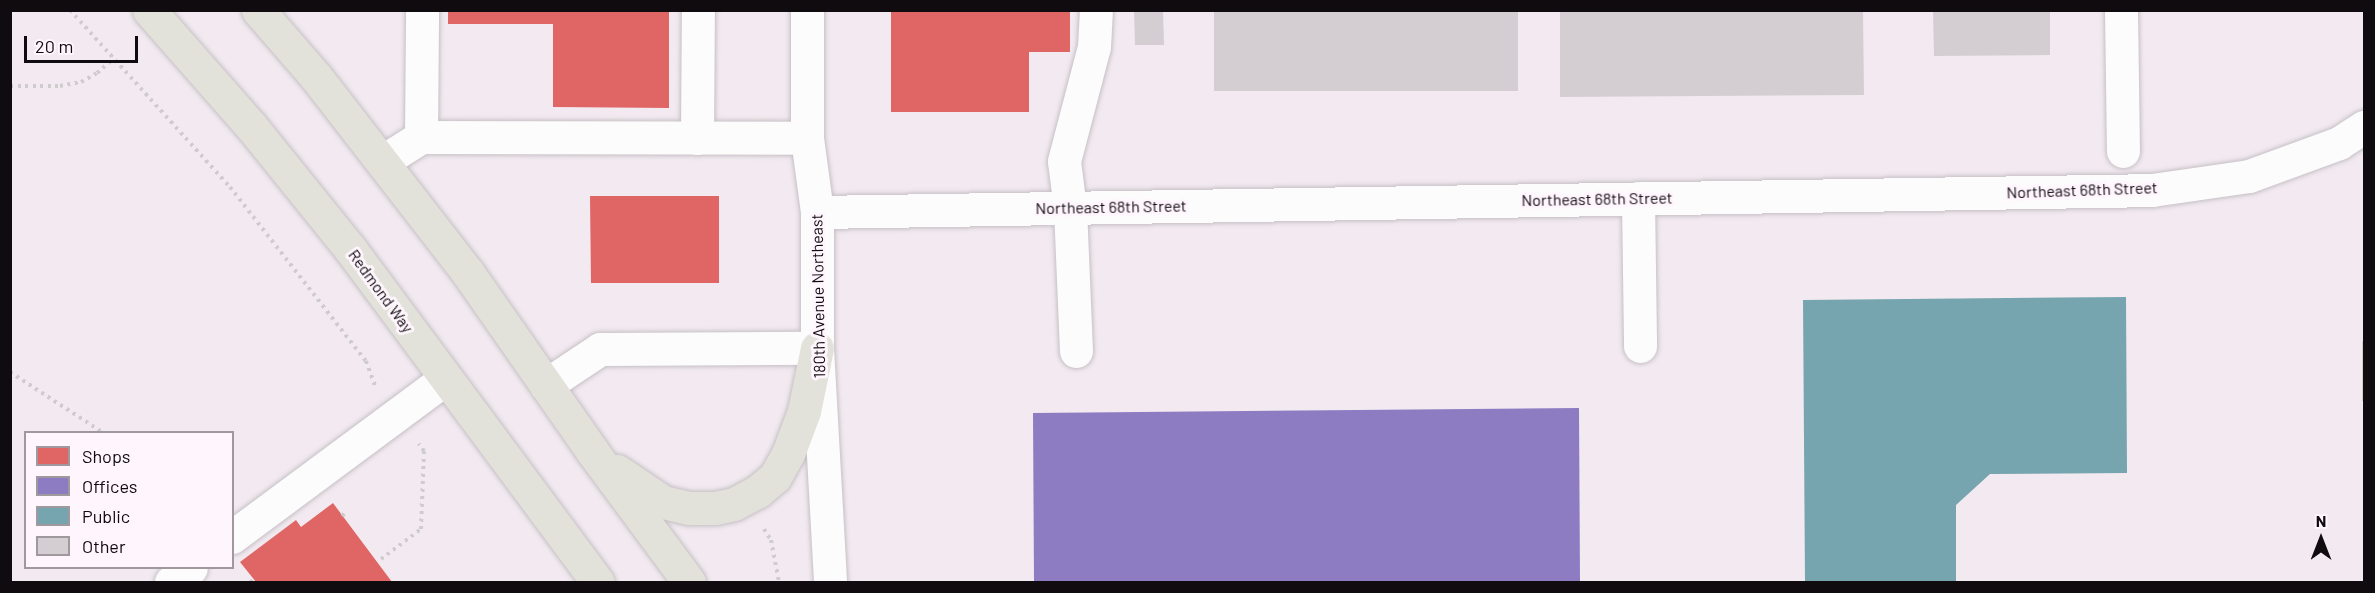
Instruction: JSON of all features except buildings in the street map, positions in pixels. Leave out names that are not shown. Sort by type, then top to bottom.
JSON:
[{"type":"main road","name":"Redmond Way","points":[[149,10],[251,126],[351,250],[598,582]]},
{"type":"main road","points":[[258,10],[383,161],[468,273],[592,451],[689,582]]},
{"type":"main road","points":[[592,451],[643,490],[663,502],[690,508],[715,508],[734,504],[757,492],[775,477],[788,454],[804,411],[817,348]]},
{"type":"street","points":[[421,137],[422,10]]},
{"type":"street","points":[[697,138],[698,10]]},
{"type":"street","name":"180th Avenue Northeast","points":[[807,10],[807,138],[817,212],[817,348],[831,582]]},
{"type":"street","points":[[1076,351],[1070,208],[1064,161],[1094,47],[1096,10]]},
{"type":"street","points":[[2121,10],[2123,151]]},
{"type":"street","name":"Northeast 68th Street","points":[[817,212],[2152,190],[2249,176],[2339,142],[2364,127]]},
{"type":"street","points":[[383,161],[421,137],[807,138]]},
{"type":"street","points":[[1638,198],[1640,346]]},
{"type":"street","points":[[546,385],[600,349],[817,348]]},
{"type":"street","points":[[234,536],[445,379]]},
{"type":"street","points":[[171,582],[189,569]]},
{"type":"path","points":[[70,10],[230,187],[366,361],[372,372],[373,384],[424,451],[421,529],[381,558]]},
{"type":"path","points":[[10,86],[60,86],[81,82],[97,73],[113,59]]},
{"type":"path","points":[[10,372],[100,431]]},
{"type":"path","points":[[342,516],[346,512]]},
{"type":"path","points":[[762,526],[771,540],[779,582]]}]
